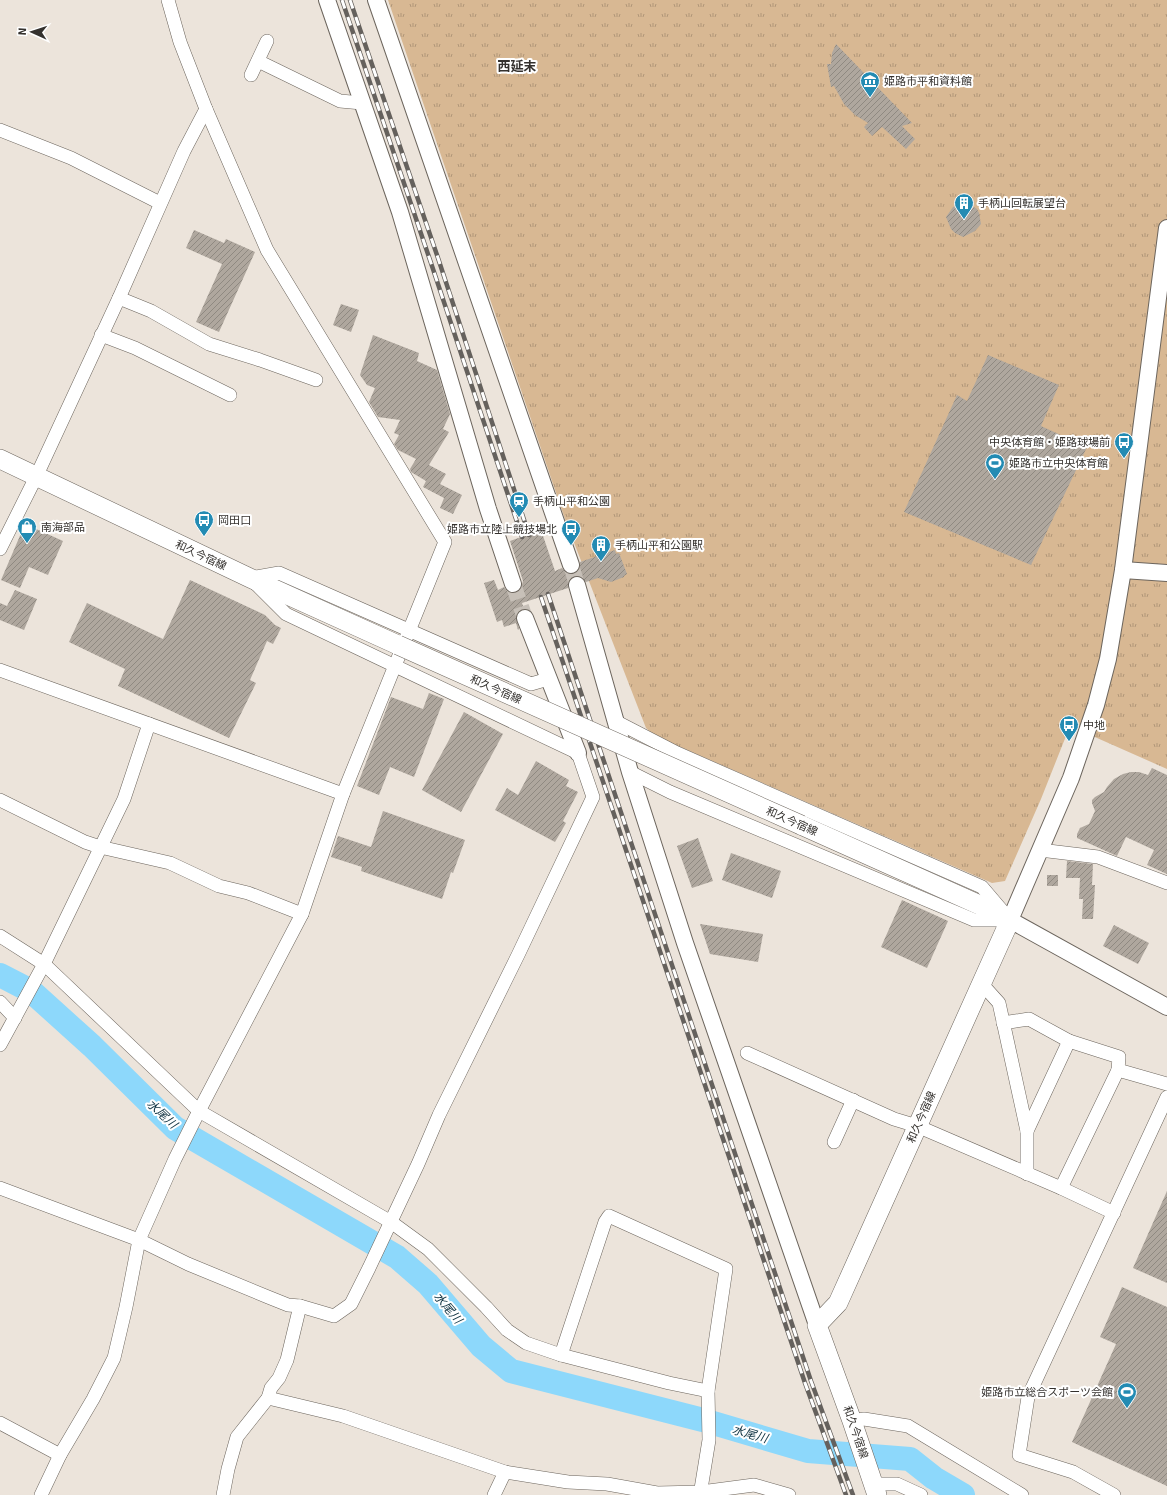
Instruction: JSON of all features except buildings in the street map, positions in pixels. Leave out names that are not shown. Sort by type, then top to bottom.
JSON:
[{"type":"main road","name":"和久今宿線","points":[[0,460],[250,578],[404,638],[801,825],[1010,920],[838,1303],[816,1325],[852,1421],[875,1489]]},
{"type":"street","points":[[41,1495],[60,1455],[93,1399],[114,1358],[139,1240],[175,1159],[199,1111],[302,914],[343,794],[404,638],[445,542],[267,250],[206,109],[180,42],[168,0]]},
{"type":"street","points":[[327,0],[400,212],[488,509],[513,584]]},
{"type":"street","points":[[376,0],[571,565]]},
{"type":"street","points":[[251,75],[268,40]]},
{"type":"street","points":[[258,61],[340,101],[362,103]]},
{"type":"street","points":[[0,549],[36,476],[184,151],[206,109]]},
{"type":"street","points":[[0,130],[71,158],[160,203]]},
{"type":"street","points":[[1010,920],[1071,778],[1096,705],[1108,659],[1124,570],[1167,228]]},
{"type":"street","points":[[118,298],[151,311],[209,344],[316,380]]},
{"type":"street","points":[[100,335],[135,348],[230,395]]},
{"type":"street","points":[[1124,570],[1167,573]]},
{"type":"street","points":[[250,578],[286,614],[578,753]]},
{"type":"street","points":[[577,585],[630,772],[685,943],[816,1325]]},
{"type":"street","points":[[0,1188],[139,1240],[188,1264],[288,1305],[300,1306],[334,1316],[352,1304],[439,1115],[520,951],[593,797],[578,753],[525,618]]},
{"type":"street","points":[[404,638],[531,684],[548,679]]},
{"type":"street","points":[[0,670],[343,794]]},
{"type":"street","points":[[615,721],[677,752],[982,887],[1010,920],[1167,1007]]},
{"type":"street","points":[[0,1045],[44,964],[124,799],[149,724]]},
{"type":"street","points":[[630,772],[677,795],[974,920],[1010,920]]},
{"type":"street","points":[[0,800],[85,842],[170,864],[219,886],[248,893],[302,914]]},
{"type":"street","points":[[1040,850],[1098,857],[1167,882]]},
{"type":"street","points":[[0,936],[44,964],[199,1111],[391,1222],[428,1249],[507,1330],[526,1343],[561,1355],[669,1383],[708,1391]]},
{"type":"street","points":[[981,983],[999,1003],[1027,1131],[1026,1174]]},
{"type":"street","points":[[0,1002],[15,1018]]},
{"type":"street","points":[[1003,1023],[1029,1019],[1068,1041],[1119,1057],[1118,1070],[1061,1188]]},
{"type":"street","points":[[1027,1131],[1068,1041]]},
{"type":"street","points":[[747,1053],[894,1118],[917,1126],[1061,1188],[1114,1213]]},
{"type":"street","points":[[1118,1070],[1167,1084]]},
{"type":"street","points":[[1114,1495],[1073,1472],[1019,1454],[1028,1397],[1167,1097]]},
{"type":"street","points":[[834,1142],[853,1100]]},
{"type":"street","points":[[561,1355],[605,1222],[609,1216],[716,1263],[726,1269],[708,1391],[709,1440],[700,1493]]},
{"type":"street","points":[[223,1495],[228,1469],[237,1437],[268,1398],[271,1388],[279,1378],[287,1360],[300,1306]]},
{"type":"street","points":[[268,1398],[343,1416],[505,1472],[568,1482],[607,1484],[657,1493],[700,1493],[754,1485],[789,1495]]},
{"type":"street","points":[[852,1421],[864,1419],[908,1426],[1016,1492]]},
{"type":"street","points":[[0,1423],[60,1455]]},
{"type":"street","points":[[494,1495],[505,1472]]},
{"type":"street","points":[[875,1489],[897,1484],[920,1495]]},
{"type":"green space","name":"手柄山平和公園","points":[[388,0],[1167,0],[1167,769],[1070,726],[1041,799],[1005,881],[992,883],[655,736],[646,728],[566,522]]},
{"type":"waterway","name":"水尾川","points":[[0,975],[31,991],[92,1046],[175,1128],[397,1257],[428,1284],[481,1346],[511,1371],[703,1420],[808,1451],[910,1459],[934,1478],[963,1495]]},
{"type":"tunnel","points":[[571,565],[577,585]]},
{"type":"tunnel","points":[[513,584],[525,618]]},
{"type":"railway","points":[[342,0],[522,537]]},
{"type":"railway","points":[[350,0],[438,258],[529,535]]},
{"type":"railway","points":[[548,594],[811,1381],[853,1495]]},
{"type":"railway","points":[[541,597],[805,1383],[846,1495]]},
{"type":"place","name":"姫路市平和資料館","points":[[870,98]]},
{"type":"place","name":"手柄山回転展望台","points":[[964,220]]},
{"type":"place","name":"中央体育館・姫路球場前","points":[[1124,459]]},
{"type":"place","name":"姫路市立中央体育館","points":[[995,480]]},
{"type":"place","name":"手柄山平和公園","points":[[519,518]]},
{"type":"place","name":"岡田口","points":[[204,537]]},
{"type":"place","name":"南海部品","points":[[27,544]]},
{"type":"place","name":"姫路市立陸上競技場北","points":[[571,546]]},
{"type":"place","name":"手柄山平和公園駅","points":[[601,562]]},
{"type":"place","name":"中地","points":[[1069,742]]},
{"type":"place","name":"姫路市立総合スポーツ会館","points":[[1127,1409]]},
{"type":"district","name":"西延末","points":[[517,66]]}]
